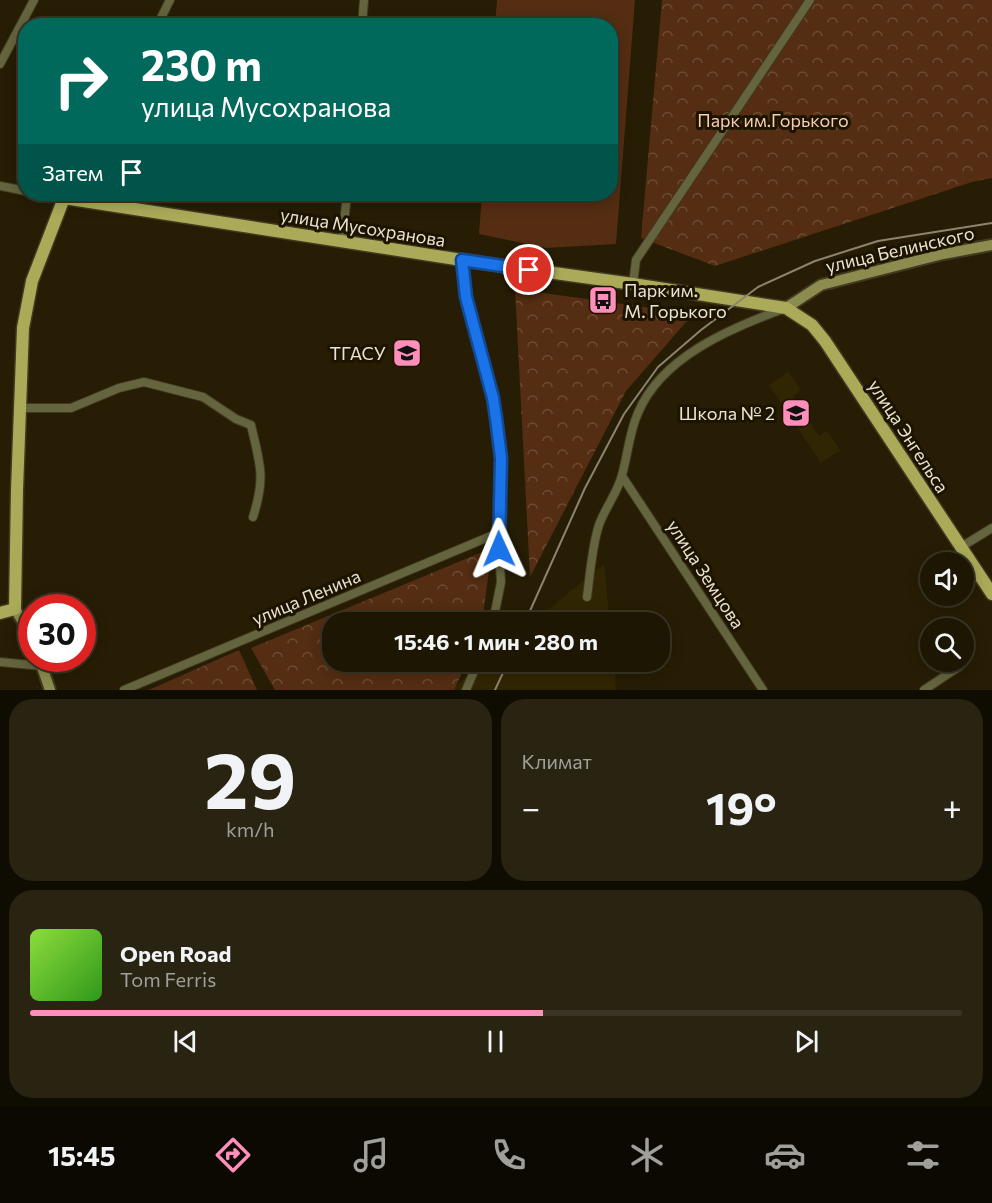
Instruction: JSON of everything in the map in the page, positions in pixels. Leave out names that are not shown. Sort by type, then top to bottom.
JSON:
[{"type":"main road","points":[[0,613],[15,609],[23,328],[32,281],[64,201]]},
{"type":"main road","name":"улица Мусохранова","points":[[96,201],[342,242],[786,308]]},
{"type":"main road","name":"улица Энгельса","points":[[786,308],[812,325],[825,341],[992,594]]},
{"type":"street","points":[[24,18],[34,0]]},
{"type":"street","points":[[161,18],[170,0]]},
{"type":"street","points":[[363,18],[364,0]]},
{"type":"street","points":[[633,284],[636,260],[810,0]]},
{"type":"street","points":[[0,64],[18,30]]},
{"type":"street","points":[[0,186],[18,189]]},
{"type":"street","points":[[342,242],[346,201]]},
{"type":"street","name":"улица Белинского","points":[[786,308],[821,285],[944,254],[992,245]]},
{"type":"street","points":[[462,260],[466,297],[493,398],[501,458],[498,532],[501,582],[495,612]]},
{"type":"street","points":[[587,597],[599,526],[622,476],[627,444],[638,411],[660,378],[700,347],[742,324],[786,308]]},
{"type":"street","points":[[20,408],[71,408],[119,388],[144,382],[204,397],[236,419],[251,425],[261,470],[261,492],[253,517]]},
{"type":"street","name":"улица Земцова","points":[[622,476],[763,690]]},
{"type":"street","points":[[961,547],[992,528]]},
{"type":"street","name":"улица Ленина","points":[[124,690],[498,532]]},
{"type":"street","points":[[15,609],[18,614]]},
{"type":"street","points":[[0,663],[18,663]]},
{"type":"street","points":[[44,672],[50,690]]},
{"type":"street","points":[[466,690],[474,672]]},
{"type":"street","points":[[924,690],[951,672]]},
{"type":"shaded area","name":"Школа № 2","points":[[788,372],[801,390],[793,396],[819,436],[827,431],[840,450],[821,463],[769,385]]},
{"type":"shaded area","points":[[604,564],[609,612],[545,612]]},
{"type":"shaded area","points":[[472,672],[615,672],[616,690],[450,690]]},
{"type":"green space","points":[[497,0],[635,0],[616,244],[546,248],[479,234],[481,201],[618,201],[618,18],[496,18]]},
{"type":"green space","name":"Парк им.Горького","points":[[662,0],[992,0],[992,178],[972,182],[715,266],[641,238]]},
{"type":"green space","points":[[515,289],[693,314],[626,391],[530,577]]},
{"type":"green space","points":[[492,548],[483,612],[338,612]]},
{"type":"green space","points":[[322,619],[322,672],[462,672],[454,690],[275,690],[251,648]]},
{"type":"green space","points":[[239,650],[257,690],[149,690]]},
{"type":"railway","points":[[529,612],[585,488],[624,414],[658,367],[701,330],[758,287],[815,261],[878,241],[992,223]]},
{"type":"railway","points":[[495,690],[503,672]]},
{"type":"place","name":"Парк им. М. Горького","points":[[603,300]]},
{"type":"place","name":"ТГАСУ","points":[[407,353]]},
{"type":"place","name":"Школа № 2","points":[[796,413]]},
{"type":"route","points":[[499,549],[501,458],[496,418],[493,398],[466,297],[462,260],[529,270]]}]
